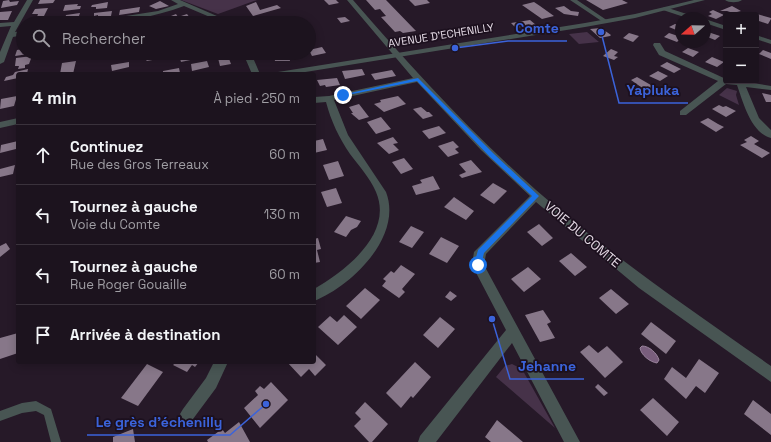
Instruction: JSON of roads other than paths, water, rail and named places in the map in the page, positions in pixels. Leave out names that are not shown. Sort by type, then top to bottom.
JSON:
[{"type":"street","points":[[21,16],[30,0]]},
{"type":"street","points":[[174,0],[213,16]]},
{"type":"street","name":"VOIE DU COMTE","points":[[350,0],[418,80],[492,155],[536,196],[660,296],[771,375]]},
{"type":"street","points":[[573,0],[606,21]]},
{"type":"street","name":"AVENUE D'ECHENILLY","points":[[290,72],[606,21],[702,0]]},
{"type":"street","points":[[728,0],[739,0]]},
{"type":"street","points":[[140,16],[159,13],[184,4]]},
{"type":"street","points":[[665,9],[675,12]]},
{"type":"street","points":[[0,25],[16,24]]},
{"type":"street","points":[[0,62],[10,35],[16,24]]},
{"type":"street","points":[[711,24],[723,27]]},
{"type":"street","points":[[10,35],[16,34]]},
{"type":"street","points":[[759,38],[771,42]]},
{"type":"street","points":[[657,45],[662,53],[723,81]]},
{"type":"street","points":[[250,60],[255,72]]},
{"type":"street","points":[[316,100],[329,99],[418,80]]},
{"type":"street","points":[[683,114],[723,82]]},
{"type":"street","points":[[771,88],[741,84],[755,120],[771,135]]},
{"type":"street","points":[[316,294],[337,282],[362,262],[376,241],[385,218],[384,198],[336,121],[329,99]]},
{"type":"street","points":[[0,125],[16,121]]},
{"type":"street","points":[[536,196],[480,252],[478,265],[572,442]]},
{"type":"street","points":[[426,442],[513,331]]},
{"type":"street","points":[[188,414],[211,383],[220,364]]},
{"type":"lane","points":[[0,416],[22,408],[36,406],[48,412],[56,442]]},
{"type":"place","name":"Yapluka","points":[[601,32]]},
{"type":"place","name":"Comte","points":[[455,48]]},
{"type":"place","name":"Jehanne","points":[[492,319]]},
{"type":"place","name":"Le grès d'échenilly","points":[[266,404]]}]
